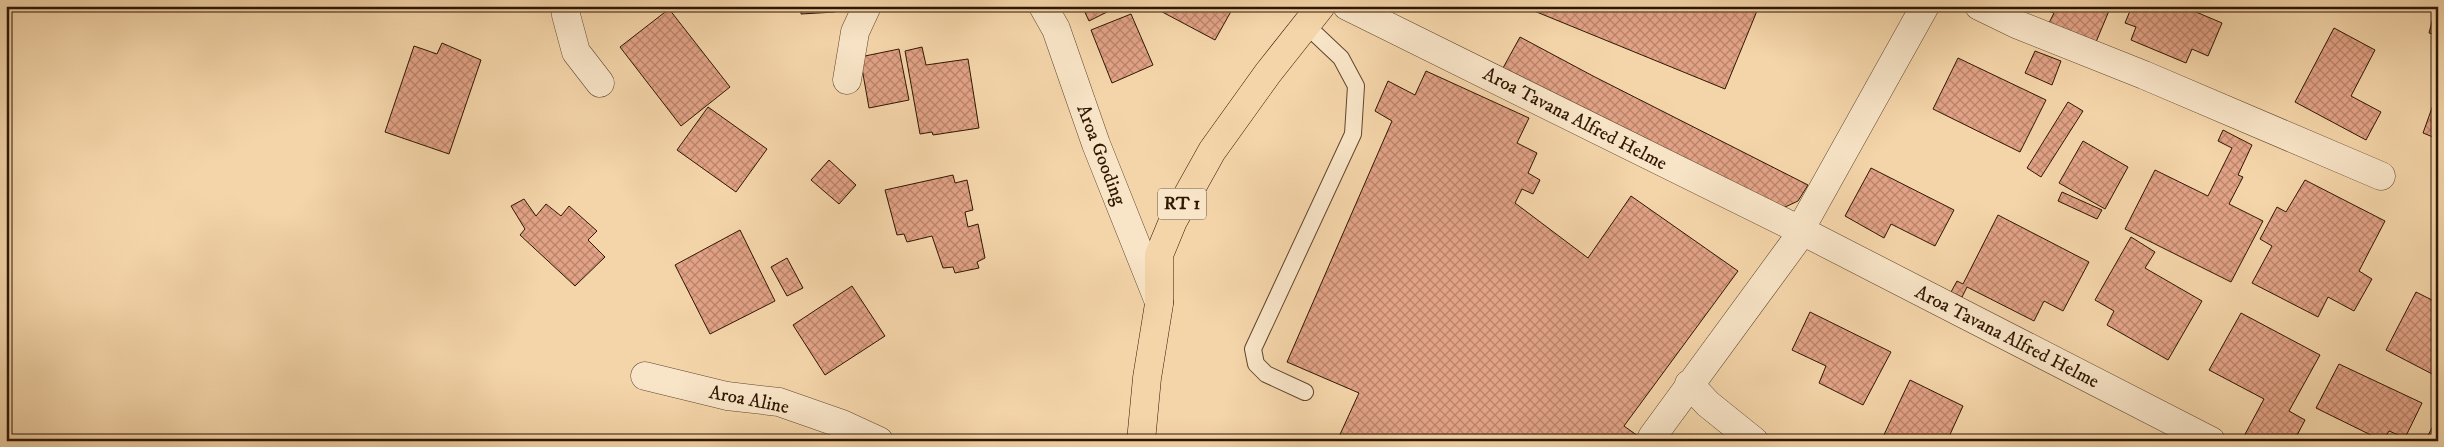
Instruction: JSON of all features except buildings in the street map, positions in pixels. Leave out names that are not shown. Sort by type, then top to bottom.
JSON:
[{"type":"main road","name":"RT 1","points":[[1141,441],[1147,378],[1159,304],[1159,255],[1173,221],[1212,151],[1268,73],[1314,16]]},
{"type":"street","points":[[566,6],[566,15],[576,52],[600,83]]},
{"type":"street","points":[[847,80],[854,32],[867,6]]},
{"type":"street","name":"Aroa Gooding","points":[[1043,6],[1056,29],[1096,144],[1159,304]]},
{"type":"street","name":"Aroa Tavana Alfred Helme","points":[[1347,6],[1801,231],[2212,441]]},
{"type":"street","points":[[1652,437],[1801,231],[1925,6]]},
{"type":"street","points":[[1979,6],[2016,24],[2144,75],[2381,176]]},
{"type":"street","name":"Aroa Aline","points":[[645,376],[728,396],[779,402],[842,424],[879,441]]},
{"type":"street","points":[[1689,384],[1708,404],[1754,441]]},
{"type":"lane","points":[[1305,392],[1266,374],[1256,364],[1253,349],[1353,134],[1356,86],[1341,58],[1314,16]]}]
